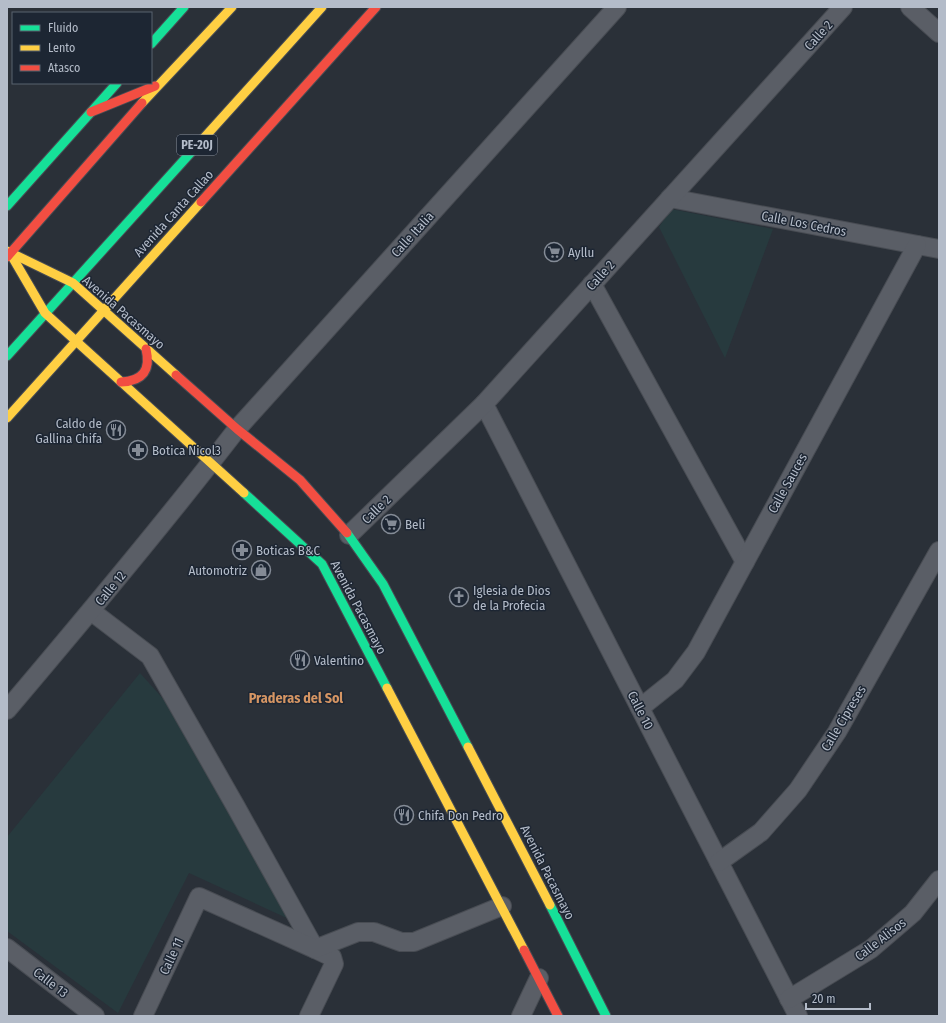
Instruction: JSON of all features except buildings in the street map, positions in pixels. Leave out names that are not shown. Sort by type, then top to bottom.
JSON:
[{"type":"main road","points":[[152,43],[184,7]]},
{"type":"main road","points":[[8,254],[160,84],[232,7]]},
{"type":"main road","name":"PE-20J","points":[[7,356],[322,7]]},
{"type":"main road","name":"Avenida Canta Callao","points":[[7,418],[376,7]]},
{"type":"main road","points":[[7,206],[116,84]]},
{"type":"main road","points":[[91,112],[160,84]]},
{"type":"main road","name":"Avenida Pacasmayo","points":[[8,254],[73,283],[237,429],[300,480],[349,535],[383,584],[502,810],[606,1016]]},
{"type":"main road","name":"Avenida Pacasmayo","points":[[8,254],[45,313],[322,564],[502,906],[558,1016]]},
{"type":"main road","points":[[121,382],[135,380],[146,370],[148,363],[146,349]]},
{"type":"street","name":"Calle Italia","points":[[211,463],[237,429],[617,7]]},
{"type":"street","name":"Calle 2","points":[[349,535],[484,404],[843,7]]},
{"type":"street","points":[[910,7],[939,33]]},
{"type":"street","name":"Calle Los Cedros","points":[[670,198],[939,249]]},
{"type":"street","name":"Calle Sauces","points":[[640,708],[675,680],[696,652],[917,244]]},
{"type":"street","points":[[592,284],[745,562]]},
{"type":"street","name":"Calle 10","points":[[484,404],[798,1016]]},
{"type":"street","name":"Calle 12","points":[[7,710],[91,611],[211,463]]},
{"type":"street","name":"Calle Cipreses","points":[[719,862],[761,832],[798,790],[837,732],[939,551]]},
{"type":"street","points":[[91,611],[150,656],[315,949],[332,957],[334,964],[309,1016]]},
{"type":"street","name":"Calle Alisos","points":[[789,999],[871,949],[913,913],[939,880]]},
{"type":"street","name":"Calle 11","points":[[143,1016],[199,897],[315,949]]},
{"type":"street","points":[[315,949],[358,932],[374,932],[401,942],[414,942],[502,906]]},
{"type":"street","name":"Calle 13","points":[[7,948],[95,1016]]},
{"type":"street","points":[[521,1016],[539,978]]},
{"type":"green space","points":[[671,209],[773,229],[725,358],[659,227]]},
{"type":"green space","points":[[140,673],[166,702],[291,920],[189,873],[118,1013],[7,931],[7,837]]},
{"type":"traffic: fast","points":[[152,43],[184,7]]},
{"type":"traffic: fast","points":[[7,206],[116,84]]},
{"type":"traffic: fast","points":[[7,356],[203,139]]},
{"type":"traffic: fast","points":[[244,493],[322,564],[387,688]]},
{"type":"traffic: fast","points":[[347,533],[383,584],[468,747]]},
{"type":"traffic: fast","points":[[550,905],[606,1016]]},
{"type":"traffic: slow","points":[[142,103],[232,7]]},
{"type":"traffic: slow","points":[[203,139],[322,7]]},
{"type":"traffic: slow","points":[[7,418],[201,202]]},
{"type":"traffic: slow","points":[[7,251],[73,283],[176,375]]},
{"type":"traffic: slow","points":[[10,253],[45,313],[244,493]]},
{"type":"traffic: slow","points":[[387,688],[524,950]]},
{"type":"traffic: slow","points":[[468,747],[550,905]]},
{"type":"traffic: jam","points":[[201,202],[376,7]]},
{"type":"traffic: jam","points":[[91,112],[155,86]]},
{"type":"traffic: jam","points":[[7,257],[142,103]]},
{"type":"traffic: jam","points":[[121,382],[135,379],[144,373],[147,363],[146,349]]},
{"type":"traffic: jam","points":[[176,375],[237,429],[300,480],[347,533]]},
{"type":"traffic: jam","points":[[524,950],[558,1016]]},
{"type":"place","name":"Ayllu","points":[[554,252]]},
{"type":"place","name":"Caldo de Gallina Chifa","points":[[116,430]]},
{"type":"place","name":"Botica Nicol3","points":[[138,450]]},
{"type":"place","name":"Beli","points":[[391,524]]},
{"type":"place","name":"Boticas B&C","points":[[242,550]]},
{"type":"place","name":"Automotriz","points":[[261,570]]},
{"type":"place","name":"Iglesia de Dios de la Profecia","points":[[459,597]]},
{"type":"place","name":"Valentino","points":[[300,660]]},
{"type":"place","name":"Chifa Don Pedro","points":[[404,815]]},
{"type":"district","name":"Praderas del Sol","points":[[296,698]]}]
